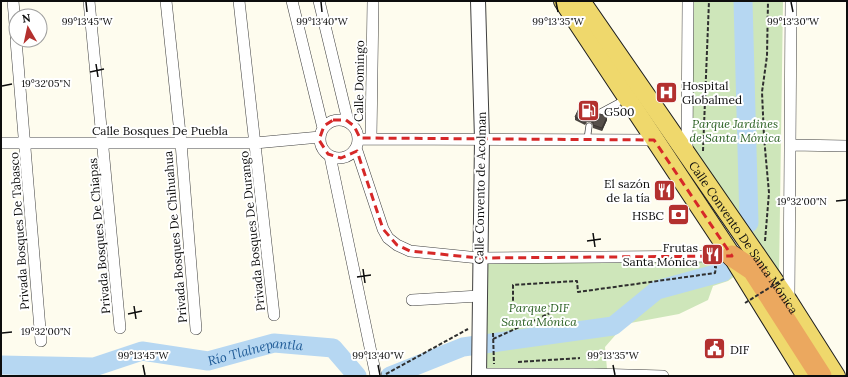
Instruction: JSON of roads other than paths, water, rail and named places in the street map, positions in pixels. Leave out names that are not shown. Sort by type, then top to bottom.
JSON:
[{"type":"highway","points":[[754,270],[758,247]]},
{"type":"highway","points":[[732,256],[754,270],[827,374]]},
{"type":"main road","name":"Calle Convento De Santa Mónica","points":[[563,1],[732,256],[827,374]]},
{"type":"main road","name":"Calle Convento De Santa Mónica","points":[[581,1],[686,155],[758,247],[827,374]]},
{"type":"street","name":"Privada Bosques De Chiapas","points":[[89,1],[120,328]]},
{"type":"street","name":"Privada Bosques De Chihuahua","points":[[166,1],[196,329]]},
{"type":"street","name":"Privada Bosques De Durango","points":[[239,1],[274,316]]},
{"type":"street","points":[[292,1],[321,133],[322,149],[330,156],[335,158],[344,157],[352,153],[357,143],[371,138],[654,140]]},
{"type":"street","points":[[319,1],[348,121]]},
{"type":"street","name":"Calle Domingo","points":[[371,138],[373,1]]},
{"type":"street","name":"Calle Convento de Acolman","points":[[478,1],[482,139],[479,258],[479,375]]},
{"type":"street","points":[[686,155],[688,1]]},
{"type":"street","points":[[789,302],[791,1]]},
{"type":"street","name":"Privada Bosques De Tabasco","points":[[17,48],[26,143],[41,341]]},
{"type":"street","points":[[321,133],[327,123],[339,119],[348,121],[356,128],[357,143],[383,229],[388,238],[397,246],[410,251],[479,258],[732,256]]},
{"type":"street","name":"Calle Bosques De Puebla","points":[[1,143],[255,143],[321,133]]},
{"type":"street","points":[[791,145],[847,146]]},
{"type":"street","points":[[330,156],[376,376]]},
{"type":"street","points":[[412,300],[479,296]]},
{"type":"street","points":[[479,375],[662,376]]},
{"type":"lane","points":[[595,115],[627,98]]},
{"type":"lane","points":[[587,140],[589,126]]},
{"type":"waterway","name":"Río Tlalnepantla","points":[[743,1],[749,223]]},
{"type":"waterway","name":"Río Tlalnepantla","points":[[390,376],[463,347],[613,326],[657,290],[723,272]]},
{"type":"waterway","name":"Río Tlalnepantla","points":[[1,365],[94,367],[142,351],[208,361],[274,343],[333,348],[357,376]]},
{"type":"place","name":"Hospital Globalmed","points":[[667,92]]},
{"type":"place","name":"G500","points":[[588,111]]},
{"type":"place","name":"El sazón de la tía","points":[[665,190]]},
{"type":"place","name":"HSBC","points":[[679,215]]},
{"type":"place","name":"Frutas Santa Mónica","points":[[713,254]]},
{"type":"place","name":"DIF","points":[[714,349]]},
{"type":"park label","name":"Parque Jardines de Santa Mónica","points":[[735,130]]},
{"type":"park label","name":"Parque DIF Santa Mónica","points":[[539,314]]}]
